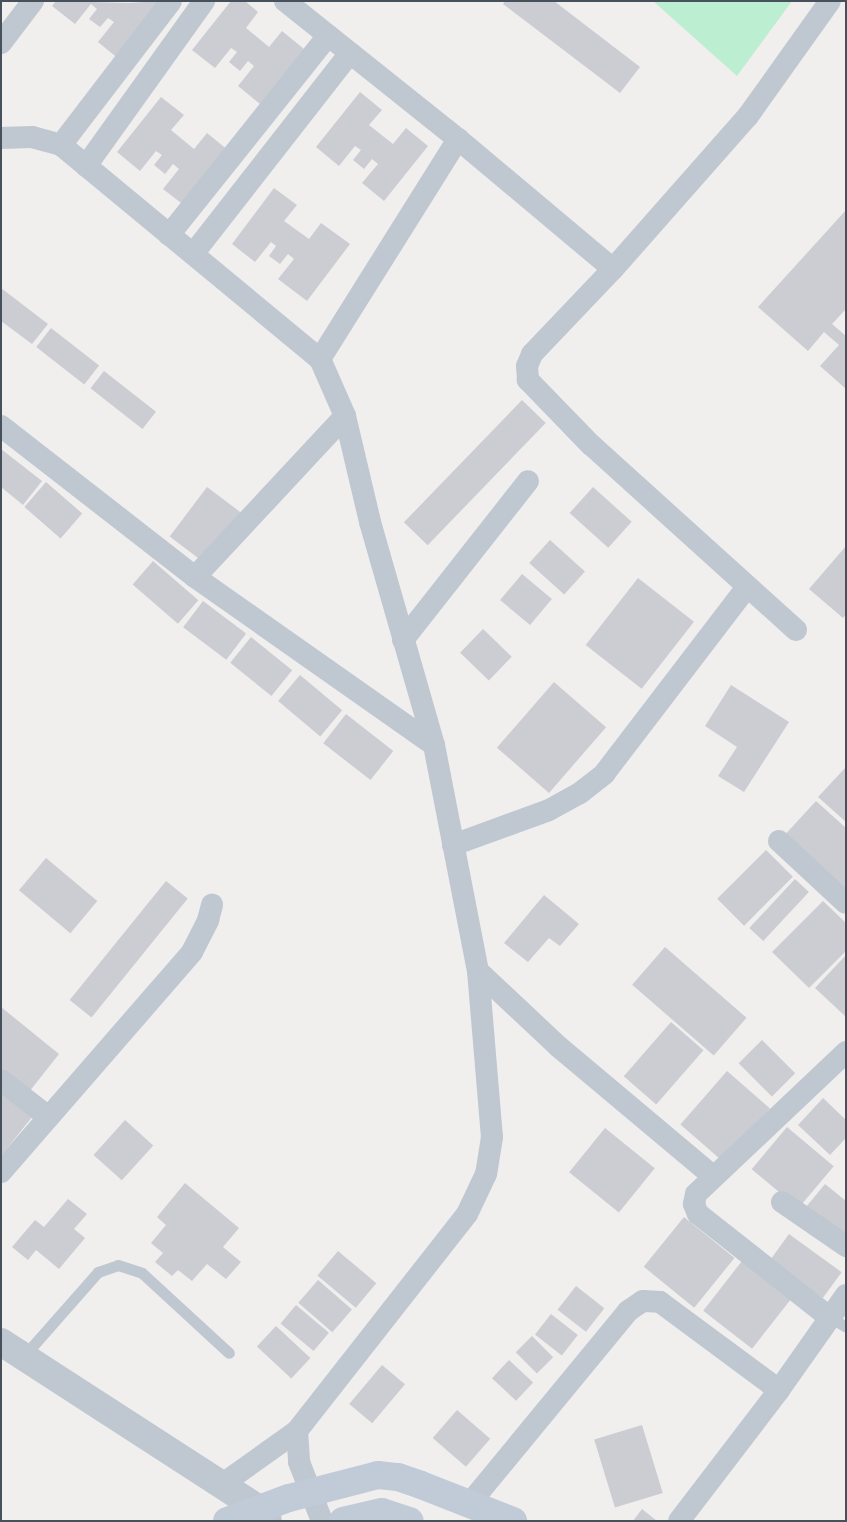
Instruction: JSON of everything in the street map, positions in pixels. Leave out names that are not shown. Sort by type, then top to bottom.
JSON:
[{"type":"main road","points":[[227,1521],[263,1514],[310,1493],[378,1475],[398,1477],[470,1503],[512,1521]]},
{"type":"main road","points":[[343,1521],[382,1512],[410,1521]]},
{"type":"street","points":[[1,43],[33,1]]},
{"type":"street","points":[[60,145],[171,1]]},
{"type":"street","points":[[86,166],[204,1]]},
{"type":"street","points":[[286,1],[458,139],[613,269]]},
{"type":"street","points":[[796,630],[746,588],[591,445],[528,380],[527,366],[532,354],[613,269],[748,116],[830,1]]},
{"type":"street","points":[[170,235],[328,36]]},
{"type":"street","points":[[193,254],[350,53]]},
{"type":"street","points":[[1,138],[32,137],[60,145],[320,358],[345,416],[370,522],[434,745],[478,971],[492,1137],[486,1174],[468,1214],[297,1431],[221,1485]]},
{"type":"street","points":[[320,358],[458,139]]},
{"type":"street","points":[[194,577],[345,416]]},
{"type":"street","points":[[1,426],[194,577],[434,745]]},
{"type":"street","points":[[403,640],[528,482]]},
{"type":"street","points":[[453,845],[549,810],[580,793],[604,774],[746,588]]},
{"type":"street","points":[[779,841],[846,903]]},
{"type":"street","points":[[1,1172],[47,1116],[192,952],[208,920],[212,905]]},
{"type":"street","points":[[478,971],[559,1046],[714,1177]]},
{"type":"street","points":[[837,1322],[698,1214],[694,1204],[696,1194],[846,1052]]},
{"type":"street","points":[[1,1080],[47,1116]]},
{"type":"street","points":[[782,1202],[846,1246]]},
{"type":"street","points":[[679,1521],[779,1390],[837,1322],[846,1295]]},
{"type":"street","points":[[470,1503],[628,1311],[643,1301],[660,1302],[779,1390]]},
{"type":"street","points":[[12,1350],[263,1514]]},
{"type":"street","points":[[297,1431],[300,1462],[322,1521]]},
{"type":"lane","points":[[12,1350],[98,1272],[118,1265],[142,1273],[229,1353]]},
{"type":"green space","points":[[653,1],[792,1],[737,76]]},
{"type":"building","points":[[56,1],[129,3],[160,1],[120,60],[98,42],[114,22],[108,18],[100,27],[89,19],[97,9],[91,4],[75,24],[52,6]]},
{"type":"building","points":[[231,1],[245,1],[258,12],[246,28],[269,47],[282,31],[304,49],[260,104],[238,86],[254,66],[248,61],[240,71],[229,62],[237,52],[231,48],[215,68],[192,50]]},
{"type":"building","points":[[505,1],[554,1],[640,67],[620,93],[503,4]]},
{"type":"building","points":[[360,92],[382,110],[369,125],[393,144],[406,128],[428,146],[384,201],[362,183],[378,164],[372,159],[364,169],[353,160],[361,150],[355,146],[339,166],[316,147]]},
{"type":"building","points":[[161,97],[184,115],[171,130],[194,149],[207,133],[229,151],[185,206],[163,189],[179,169],[173,164],[165,174],[154,165],[162,155],[156,151],[140,171],[117,152]]},
{"type":"building","points":[[274,188],[297,205],[284,221],[309,239],[321,223],[350,244],[307,301],[278,279],[294,259],[288,254],[280,264],[269,256],[276,246],[271,242],[255,262],[232,244]]},
{"type":"building","points":[[846,210],[846,309],[832,324],[846,336],[846,389],[820,366],[839,345],[824,332],[808,351],[758,307]]},
{"type":"building","points":[[1,288],[48,324],[32,344],[1,321]]},
{"type":"building","points":[[51,328],[99,366],[84,384],[36,347]]},
{"type":"building","points":[[104,371],[156,412],[142,429],[90,388]]},
{"type":"building","points":[[522,400],[546,423],[428,545],[404,522]]},
{"type":"building","points":[[1,449],[42,481],[23,505],[1,487]]},
{"type":"building","points":[[46,482],[82,513],[61,538],[24,507]]},
{"type":"building","points":[[207,487],[241,513],[204,562],[170,537]]},
{"type":"building","points":[[593,487],[632,522],[608,548],[570,513]]},
{"type":"building","points":[[550,540],[585,571],[564,594],[529,563]]},
{"type":"building","points":[[846,546],[846,614],[843,618],[809,589]]},
{"type":"building","points":[[153,561],[198,600],[178,624],[133,584]]},
{"type":"building","points":[[522,574],[552,599],[530,625],[500,600]]},
{"type":"building","points":[[638,578],[694,622],[642,689],[586,645]]},
{"type":"building","points":[[203,601],[246,633],[226,660],[183,627]]},
{"type":"building","points":[[483,629],[512,657],[489,681],[460,653]]},
{"type":"building","points":[[251,637],[292,670],[271,696],[230,663]]},
{"type":"building","points":[[300,675],[342,710],[320,736],[278,701]]},
{"type":"building","points":[[554,682],[606,727],[549,793],[497,748]]},
{"type":"building","points":[[731,685],[789,722],[744,792],[718,776],[737,747],[705,726]]},
{"type":"building","points":[[346,714],[393,751],[371,780],[323,743]]},
{"type":"building","points":[[846,767],[846,822],[818,797]]},
{"type":"building","points":[[816,801],[846,828],[846,897],[781,839]]},
{"type":"building","points":[[766,850],[793,877],[744,926],[717,899]]},
{"type":"building","points":[[46,858],[97,901],[70,933],[19,890]]},
{"type":"building","points":[[795,879],[809,892],[763,941],[749,928]]},
{"type":"building","points":[[166,881],[188,899],[91,1018],[70,1000]]},
{"type":"building","points":[[544,895],[579,924],[560,946],[549,938],[528,962],[504,943]]},
{"type":"building","points":[[823,901],[846,923],[846,951],[809,988],[772,952]]},
{"type":"building","points":[[665,947],[747,1018],[714,1056],[632,985]]},
{"type":"building","points":[[846,955],[846,1017],[815,988]]},
{"type":"building","points":[[1,1007],[59,1054],[29,1092],[1,1069]]},
{"type":"building","points":[[671,1022],[703,1050],[656,1105],[624,1076]]},
{"type":"building","points":[[762,1040],[795,1073],[772,1097],[739,1063]]},
{"type":"building","points":[[727,1071],[770,1108],[723,1162],[680,1125]]},
{"type":"building","points":[[1,1093],[32,1117],[1,1156]]},
{"type":"building","points":[[823,1098],[846,1120],[846,1138],[830,1155],[798,1125]]},
{"type":"building","points":[[125,1120],[153,1145],[122,1180],[94,1155]]},
{"type":"building","points":[[787,1127],[834,1166],[798,1208],[752,1169]]},
{"type":"building","points":[[605,1128],[655,1168],[619,1213],[569,1172]]},
{"type":"building","points":[[185,1183],[239,1228],[223,1247],[241,1262],[226,1279],[207,1264],[192,1281],[178,1270],[172,1276],[155,1262],[163,1253],[151,1243],[166,1225],[157,1217]]},
{"type":"building","points":[[825,1184],[846,1201],[846,1240],[806,1207]]},
{"type":"building","points":[[68,1199],[87,1214],[74,1229],[85,1238],[59,1269],[36,1250],[28,1260],[12,1247],[35,1220],[44,1227]]},
{"type":"building","points":[[684,1217],[735,1258],[694,1308],[644,1267]]},
{"type":"building","points":[[789,1234],[842,1272],[823,1298],[770,1260]]},
{"type":"building","points":[[338,1251],[376,1283],[356,1308],[317,1276]]},
{"type":"building","points":[[742,1261],[791,1299],[752,1349],[703,1311]]},
{"type":"building","points":[[318,1280],[352,1310],[332,1332],[298,1303]]},
{"type":"building","points":[[576,1286],[604,1308],[586,1332],[558,1310]]},
{"type":"building","points":[[296,1305],[329,1333],[314,1351],[281,1323]]},
{"type":"building","points":[[551,1314],[578,1335],[562,1355],[535,1334]]},
{"type":"building","points":[[276,1326],[310,1358],[291,1379],[257,1346]]},
{"type":"building","points":[[532,1336],[553,1357],[537,1373],[516,1352]]},
{"type":"building","points":[[509,1360],[533,1383],[516,1401],[492,1378]]},
{"type":"building","points":[[382,1365],[405,1384],[372,1423],[349,1404]]},
{"type":"building","points":[[457,1410],[490,1439],[466,1467],[433,1438]]},
{"type":"building","points":[[642,1425],[663,1493],[615,1508],[594,1440]]},
{"type":"building","points":[[642,1509],[657,1521],[633,1521]]}]
